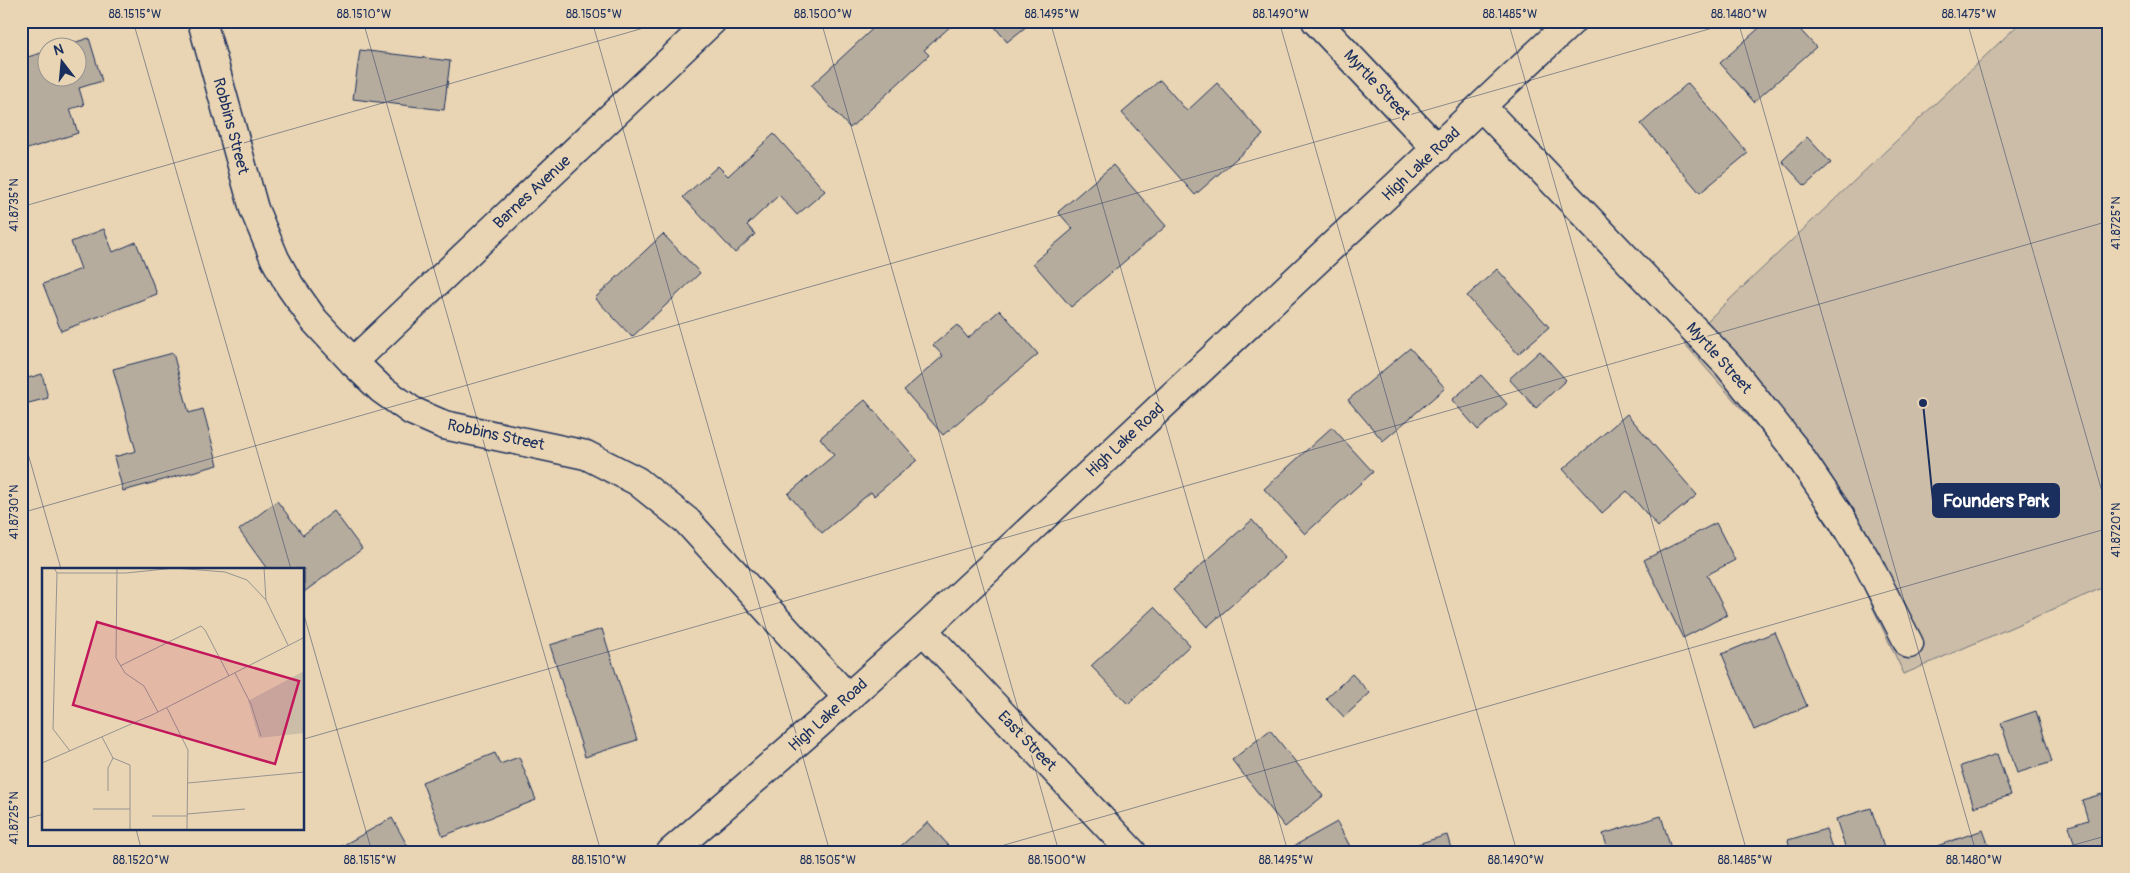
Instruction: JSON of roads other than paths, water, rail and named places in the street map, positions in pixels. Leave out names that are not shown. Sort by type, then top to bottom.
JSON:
[{"type":"street","name":"Robbins Street","points":[[202,21],[254,209],[275,258],[290,286],[314,320],[353,362],[381,390],[412,411],[444,425],[586,455],[637,481],[687,521],[848,698]]},
{"type":"street","name":"Barnes Avenue","points":[[353,362],[712,21]]},
{"type":"street","name":"Myrtle Street","points":[[1316,21],[1437,149]]},
{"type":"street","name":"High Lake Road","points":[[671,852],[923,630],[1572,21]]},
{"type":"street","name":"Myrtle Street","points":[[1482,107],[1728,366],[1794,448],[1840,516],[1866,560],[1909,644]]},
{"type":"street","name":"East Street","points":[[923,630],[1132,852]]},
{"type":"place","name":"Founders Park","points":[[1923,403]]}]
